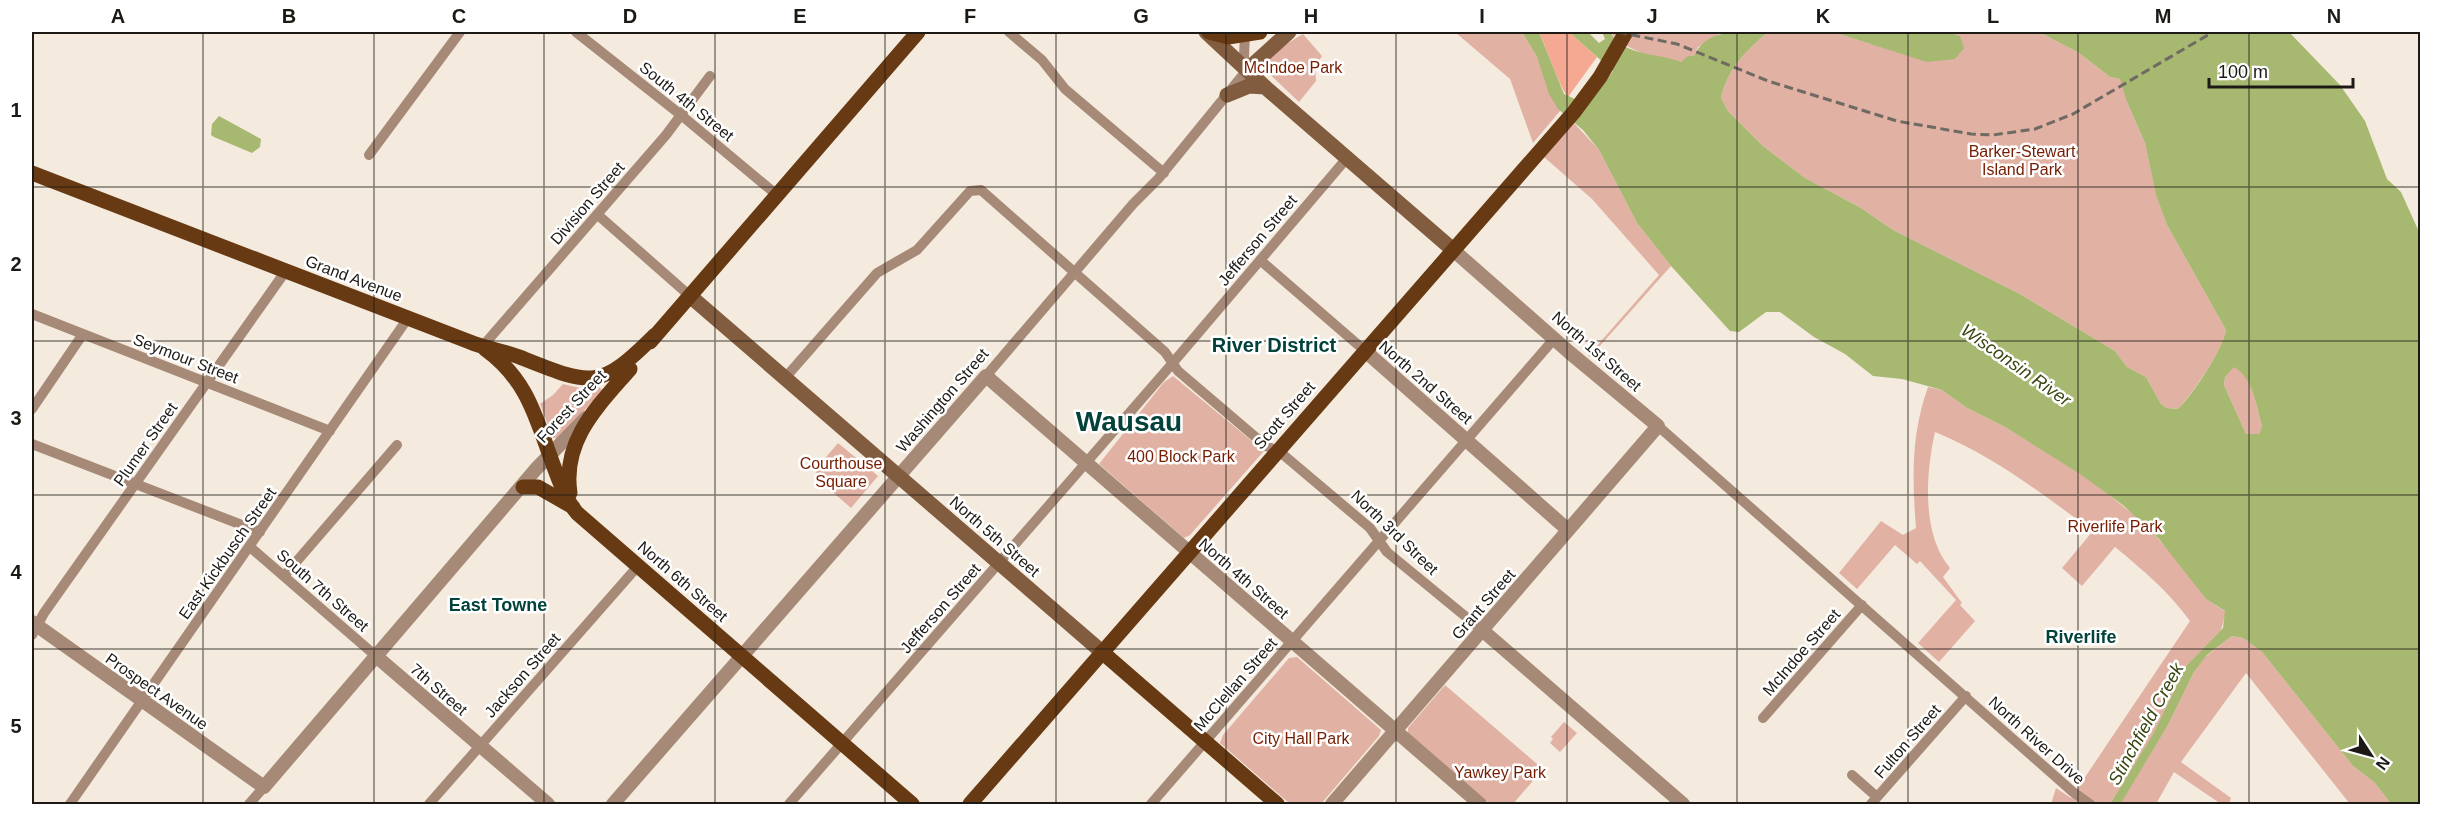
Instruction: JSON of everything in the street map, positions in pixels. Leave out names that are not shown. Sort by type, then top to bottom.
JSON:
[{"type":"main road","name":"Forest Street","points":[[591,413],[655,335],[918,32]]},
{"type":"main road","points":[[1208,32],[1228,37],[1250,33]]},
{"type":"main road","name":"North 1st Street","points":[[1208,32],[1266,87],[1452,249]]},
{"type":"main road","points":[[1247,70],[1289,32]]},
{"type":"main road","name":"Scott Street","points":[[970,804],[1588,94],[1626,32]]},
{"type":"main road","points":[[1227,95],[1252,86],[1266,87]]},
{"type":"main road","name":"Grand Avenue","points":[[32,173],[482,347],[505,351],[571,377],[595,379],[615,372],[655,335]]},
{"type":"main road","name":"North 5th Street","points":[[690,296],[1277,804]]},
{"type":"main road","name":"North 6th Street","points":[[482,347],[504,363],[520,381],[573,507],[912,804]]},
{"type":"main road","points":[[573,507],[568,482],[569,461],[574,444],[591,413]]},
{"type":"main road","points":[[523,487],[538,487],[556,500],[573,507]]},
{"type":"street","points":[[369,155],[459,32]]},
{"type":"street","name":"South 4th Street","points":[[576,32],[777,195]]},
{"type":"street","points":[[1009,32],[1042,60],[1062,86],[1164,173]]},
{"type":"street","points":[[1247,70],[1244,57],[1250,33]]},
{"type":"street","name":"Washington Street","points":[[613,804],[1074,272],[1164,173],[1247,70]]},
{"type":"street","name":"Division Street","points":[[482,347],[598,215],[681,115],[710,76]]},
{"type":"street","name":"Jefferson Street","points":[[789,804],[1086,464],[1347,158]]},
{"type":"street","name":"North 3rd Street","points":[[784,378],[877,273],[917,250],[967,193],[978,189],[1165,352],[1172,364],[1264,445],[1277,450],[1370,528],[1378,542],[1392,556],[1482,630],[1683,804]]},
{"type":"street","points":[[598,215],[690,296]]},
{"type":"street","name":"North 1st Street","points":[[1452,249],[1966,696]]},
{"type":"street","name":"North 2nd Street","points":[[1260,260],[1568,530]]},
{"type":"street","name":"Plumer Street","points":[[33,628],[285,272]]},
{"type":"street","name":"Seymour Street","points":[[32,314],[330,431]]},
{"type":"street","name":"East Kickbusch Street","points":[[70,804],[408,318]]},
{"type":"street","points":[[32,409],[83,334]]},
{"type":"street","name":"McClellan Street","points":[[1151,804],[1554,339]]},
{"type":"street","name":"North 4th Street","points":[[986,376],[1480,804]]},
{"type":"street","name":"Forest Street","points":[[249,804],[550,455],[591,413]]},
{"type":"street","name":"Grant Street","points":[[1332,804],[1658,426]]},
{"type":"street","points":[[32,444],[260,532]]},
{"type":"street","points":[[284,576],[397,445]]},
{"type":"street","name":"South 7th Street","points":[[250,546],[377,657]]},
{"type":"street","name":"Jackson Street","points":[[429,804],[638,566]]},
{"type":"street","name":"McIndoe Street","points":[[1763,718],[1862,605]]},
{"type":"street","name":"Prospect Avenue","points":[[33,628],[142,700],[264,788]]},
{"type":"street","name":"7th Street","points":[[377,657],[548,804]]},
{"type":"street","name":"Fulton Street","points":[[1874,801],[1966,696]]},
{"type":"street","name":"North River Drive","points":[[1966,696],[2073,792],[2090,804]]},
{"type":"street","points":[[1852,776],[1874,801]]},
{"type":"green space","points":[[1455,32],[1522,32],[1537,57],[1560,111],[1533,143],[1510,79]]},
{"type":"green space","points":[[1610,32],[1723,32],[1698,47],[1694,56],[1681,62],[1649,57],[1619,42]]},
{"type":"green space","name":"Barker-Stewart Island Park","points":[[1768,32],[1833,32],[1871,44],[1960,36],[1948,32],[2039,32],[2079,53],[2110,77],[2120,79],[2126,90],[2127,102],[2145,143],[2156,194],[2167,225],[2226,330],[2219,349],[2206,371],[2178,409],[2167,408],[2161,404],[2146,377],[2127,367],[2115,351],[2020,294],[1893,230],[1861,208],[1805,178],[1763,146],[1728,111],[1721,98],[1733,69],[1752,46]]},
{"type":"green space","name":"McIndoe Park","points":[[1303,34],[1322,56],[1315,67],[1316,81],[1299,102],[1262,67],[1283,46]]},
{"type":"green space","points":[[1574,123],[1599,150],[1637,223],[1671,266],[1590,357],[1588,356],[1659,275],[1592,199],[1544,157]]},
{"type":"green space","points":[[2234,366],[2246,377],[2253,393],[2262,426],[2259,434],[2246,434],[2224,385],[2225,377]]},
{"type":"green space","name":"400 Block Park","points":[[1173,376],[1264,451],[1190,535],[1184,538],[1099,464],[1164,382]]},
{"type":"green space","points":[[563,384],[580,388],[599,387],[602,390],[561,438],[553,438],[540,404]]},
{"type":"green space","name":"Riverlife Park","points":[[1928,387],[1942,390],[1967,408],[2005,427],[2087,478],[2142,521],[2172,554],[2206,599],[2226,612],[2221,630],[2186,666],[2153,734],[2110,804],[2051,804],[2056,788],[2071,798],[2190,621],[2165,591],[2135,564],[2115,547],[2082,586],[2062,568],[2093,531],[1997,464],[1935,432],[1929,465],[1930,521],[1934,538],[1950,568],[1943,577],[1962,603],[1960,605],[1975,621],[1939,662],[1918,643],[1956,600],[1920,561],[1917,564],[1895,545],[1857,589],[1839,573],[1881,521],[1903,535],[1916,528],[1914,457],[1918,422]]},
{"type":"green space","name":"Courthouse Square","points":[[838,443],[878,476],[851,508],[821,482],[815,470]]},
{"type":"green space","points":[[2232,636],[2243,638],[2262,652],[2353,766],[2375,783],[2391,804],[2350,804],[2246,673],[2181,762],[2231,798],[2229,804],[2221,804],[2174,772],[2156,804],[2120,804],[2168,725],[2194,672],[2204,658]]},
{"type":"green space","name":"City Hall Park","points":[[1297,657],[1381,730],[1379,736],[1321,804],[1290,804],[1220,743],[1223,735],[1289,658]]},
{"type":"green space","name":"Yawkey Park","points":[[1445,685],[1543,769],[1513,804],[1490,804],[1408,733],[1408,728]]},
{"type":"green space","points":[[1564,722],[1577,733],[1560,752],[1550,743],[1553,739],[1551,737]]},
{"type":"shaded area","points":[[1539,32],[1569,32],[1597,57],[1568,97],[1565,93]]},
{"type":"water","name":"Wisconsin River","points":[[1522,32],[1539,32],[1564,94],[1575,99],[1597,93],[1613,71],[1569,32],[1588,32],[1599,43],[1605,39],[1602,32],[1610,32],[1616,40],[1633,50],[1681,62],[1688,56],[1694,56],[1707,40],[1716,36],[1736,32],[1768,32],[1752,46],[1733,69],[1721,98],[1728,111],[1763,146],[1805,178],[1861,208],[1893,230],[2020,294],[2115,351],[2127,367],[2146,377],[2161,404],[2167,408],[2178,409],[2206,372],[2219,349],[2226,330],[2167,225],[2156,195],[2145,143],[2127,102],[2120,79],[2110,77],[2079,53],[2039,32],[2289,32],[2340,85],[2365,121],[2387,179],[2401,192],[2420,234],[2420,804],[2391,804],[2375,783],[2353,766],[2262,652],[2243,638],[2232,636],[2207,655],[2194,672],[2168,725],[2123,800],[2120,804],[2110,804],[2153,734],[2186,666],[2223,628],[2225,611],[2206,599],[2159,539],[2124,506],[2080,474],[2005,427],[1967,408],[1942,390],[1902,379],[1873,376],[1845,354],[1814,337],[1780,312],[1766,312],[1739,332],[1730,331],[1671,266],[1637,223],[1599,150],[1583,130],[1558,109],[1549,94],[1537,57]],"holes":[[[2234,367],[2250,385],[2256,401],[2262,426],[2259,434],[2246,434],[2224,385],[2225,377]]]},
{"type":"water","points":[[1833,32],[1948,32],[1960,36],[1964,48],[1955,59],[1927,62]]},
{"type":"water","points":[[219,116],[261,139],[260,147],[252,153],[211,135],[212,124]]},
{"type":"railway","points":[[1618,32],[1677,44],[1768,81],[1897,121],[1971,134],[1993,135],[2035,129],[2073,114],[2213,32]]},
{"type":"district","name":"River District","points":[[1274,345]]},
{"type":"district","name":"Wausau","points":[[1129,421]]},
{"type":"district","name":"East Towne","points":[[498,605]]},
{"type":"district","name":"Riverlife","points":[[2081,637]]},
{"type":"water label","name":"Stinchfield Creek","points":[[2146,724]]}]
